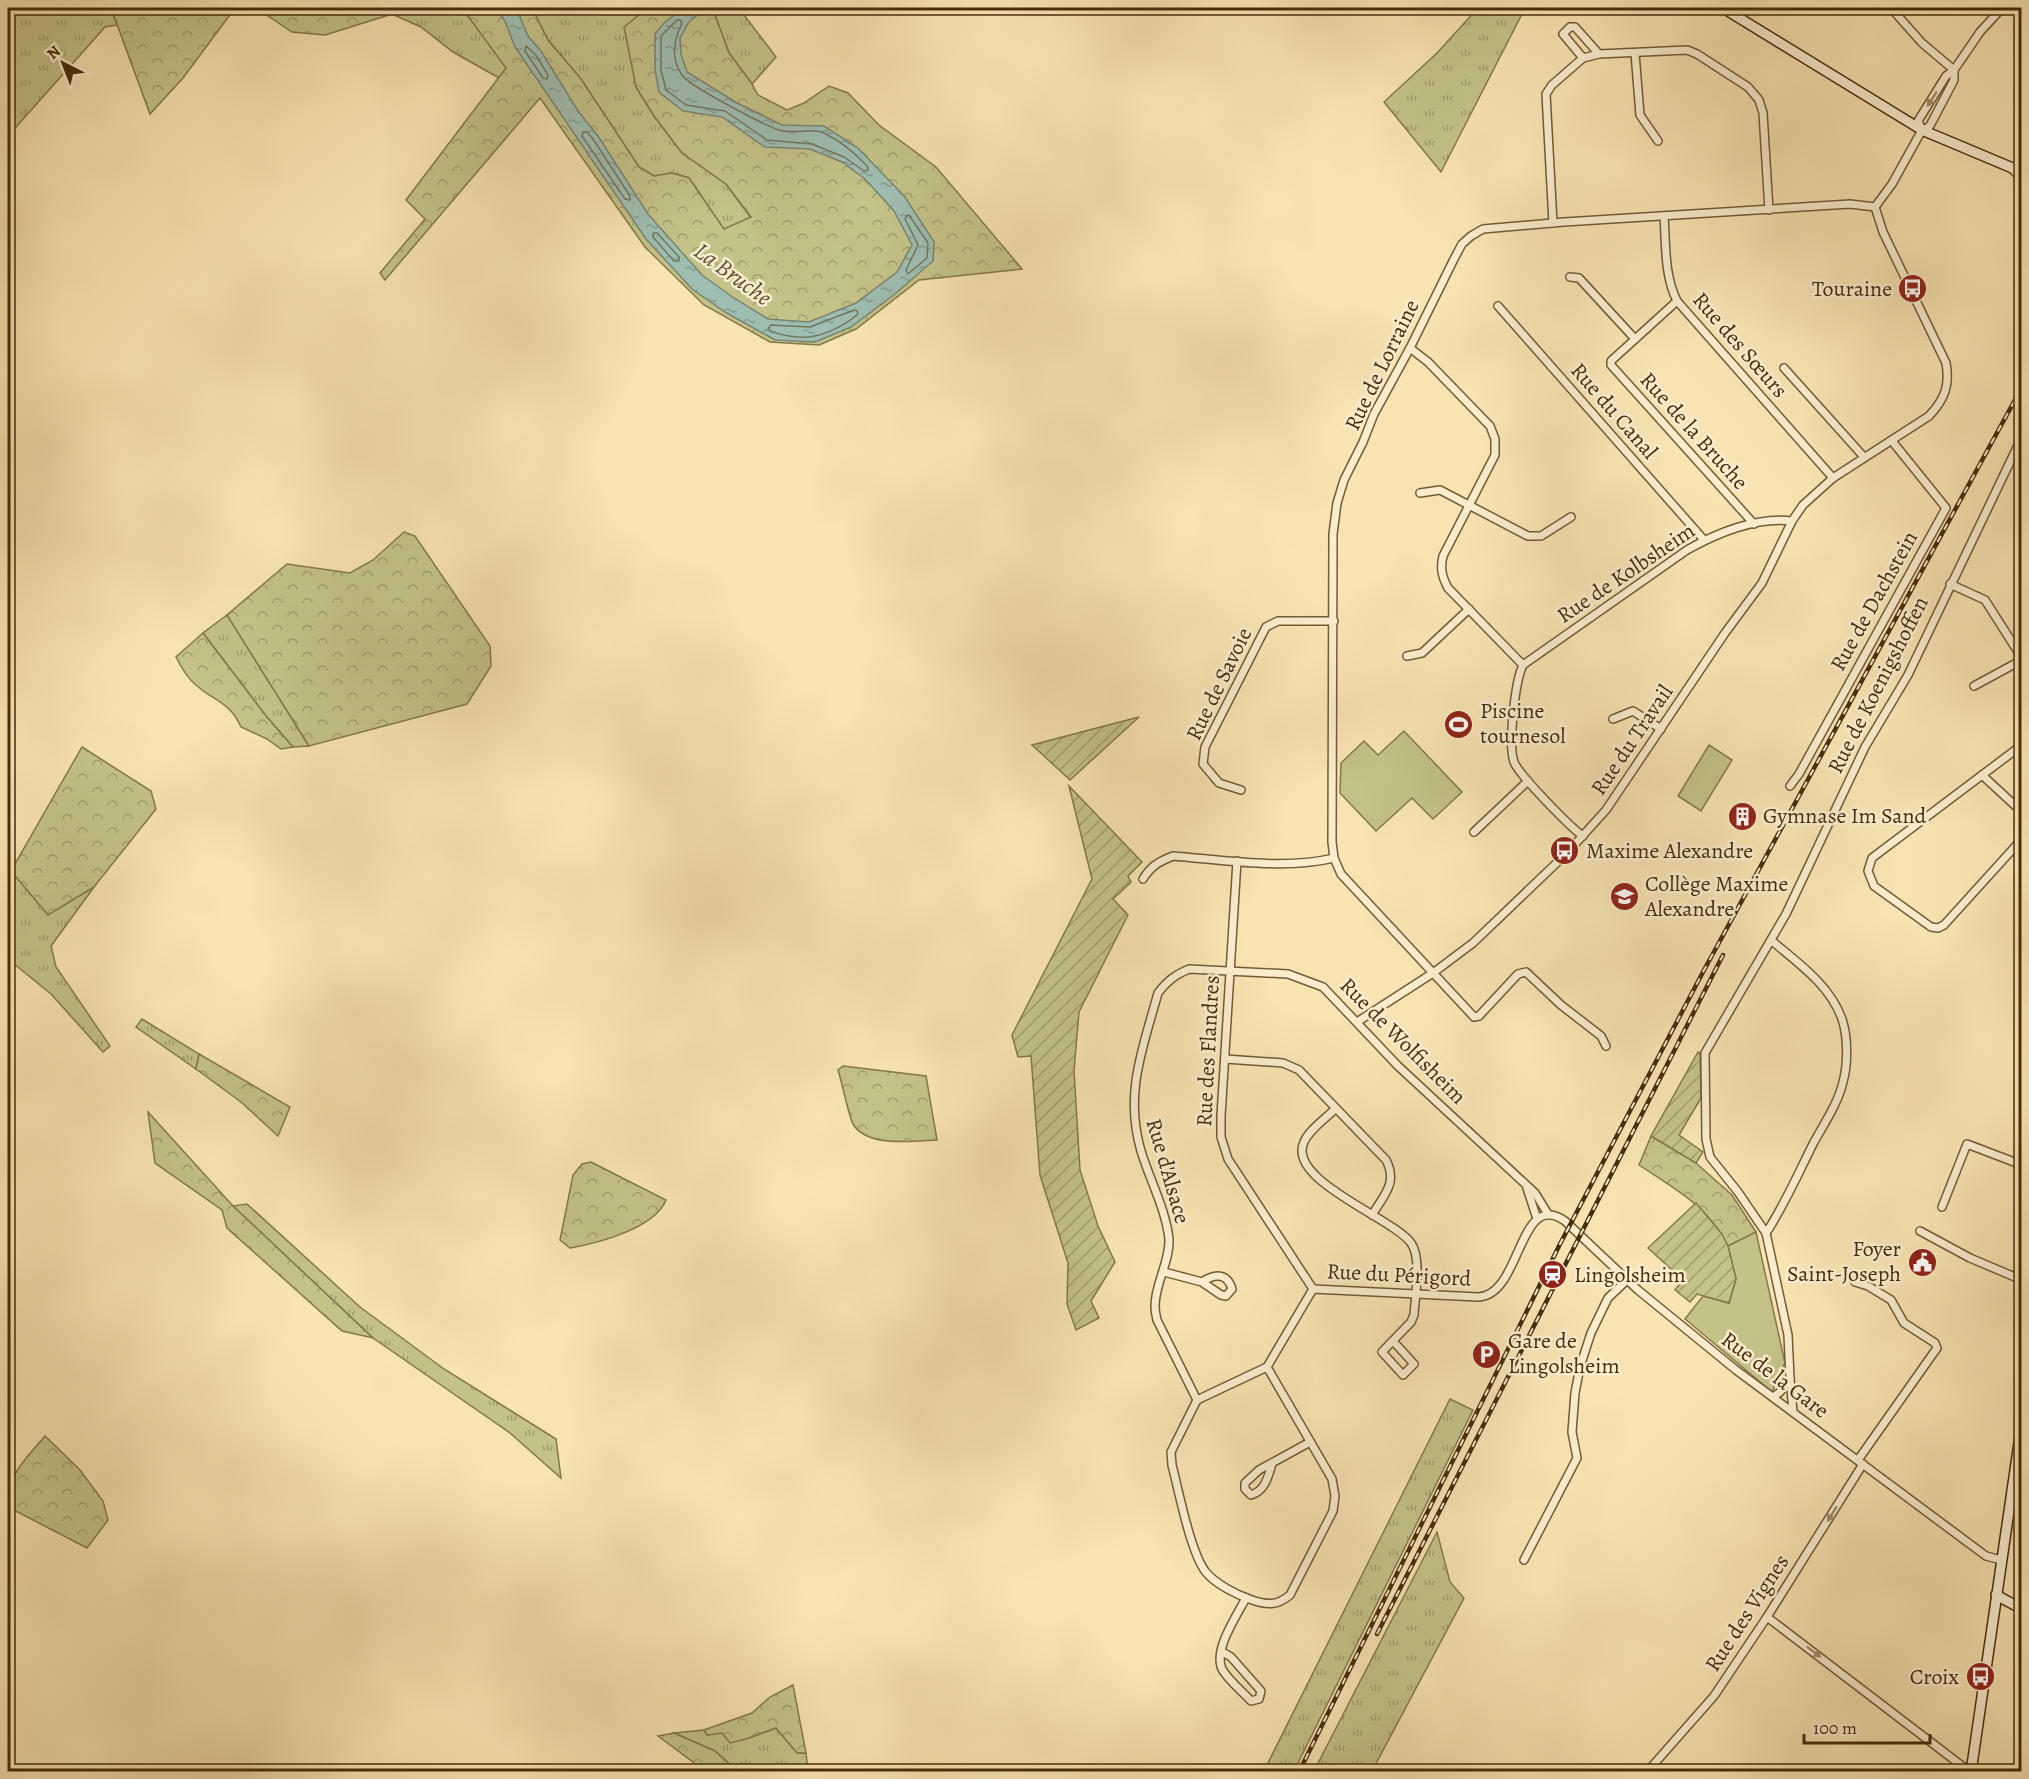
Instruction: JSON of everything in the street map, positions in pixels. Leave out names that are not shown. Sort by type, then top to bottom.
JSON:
[{"type":"main road","points":[[1723,8],[1922,130],[2022,172]]},
{"type":"main road","points":[[1971,1772],[2022,1422]]},
{"type":"main road","points":[[1996,1595],[2022,1609]]},
{"type":"street","points":[[1875,207],[1892,184],[1922,130],[1929,127],[1954,80],[1954,70],[1922,43],[1891,8]]},
{"type":"street","points":[[1922,130],[1918,121],[1946,76],[1954,70],[1980,32],[2002,8]]},
{"type":"street","points":[[1583,58],[1563,34],[1570,27],[1575,27],[1599,54]]},
{"type":"street","points":[[1553,223],[1546,94],[1552,85],[1583,58],[1599,54],[1676,49],[1693,51],[1748,87],[1759,100],[1763,113],[1769,210]]},
{"type":"street","points":[[1635,53],[1640,115],[1658,141]]},
{"type":"street","points":[[2012,168],[2022,179]]},
{"type":"street","name":"Rue de Lorraine","points":[[1334,858],[1333,534],[1337,503],[1344,480],[1374,414],[1462,244],[1483,230],[1553,223],[1850,204],[1875,207]]},
{"type":"street","name":"Rue du Travail","points":[[1357,1022],[1433,973],[1473,943],[1583,836],[1606,810],[1725,633],[1762,583],[1791,521],[1808,499],[1833,478],[1929,416],[1944,397],[1948,376],[1946,363],[1883,232],[1875,207]]},
{"type":"street","name":"Rue des Sœurs","points":[[1664,216],[1669,277],[1677,301],[1833,478]]},
{"type":"street","points":[[1570,277],[1579,278],[1635,339],[1677,301]]},
{"type":"street","name":"Rue du Canal","points":[[1497,306],[1704,540]]},
{"type":"street","name":"Rue de la Bruche","points":[[1635,339],[1611,361],[1611,365],[1754,524]]},
{"type":"street","points":[[1410,348],[1428,362],[1490,426],[1495,439],[1496,455],[1443,556],[1441,568],[1448,588],[1523,665],[1517,683],[1511,745],[1514,763],[1528,781],[1583,836]]},
{"type":"street","points":[[1784,368],[1864,457]]},
{"type":"street","name":"Rue de Koenigshoffen","points":[[1793,1412],[1788,1335],[1766,1233],[1710,1157],[1706,1139],[1704,1059],[1708,1046],[1772,941],[1865,747],[1908,675],[2022,437]]},
{"type":"street","name":"Rue de Dachstein","points":[[1790,786],[1799,774],[1946,508],[1892,441]]},
{"type":"street","points":[[1420,493],[1440,490],[1528,536],[1541,536],[1571,517]]},
{"type":"street","name":"Rue de Kolbsheim","points":[[1523,665],[1704,540],[1732,528],[1791,521]]},
{"type":"street","points":[[1950,584],[1985,600],[2022,659],[1974,686]]},
{"type":"street","points":[[1407,656],[1422,653],[1469,609]]},
{"type":"street","name":"Rue de Savoie","points":[[1241,790],[1219,783],[1203,764],[1205,747],[1266,627],[1278,621],[1334,621]]},
{"type":"street","points":[[1613,719],[1633,711],[1661,729]]},
{"type":"street","points":[[2022,746],[1872,858],[1868,871],[1874,886],[1931,927],[1938,928],[1944,926],[2022,839]]},
{"type":"street","points":[[1982,776],[2022,812]]},
{"type":"street","points":[[1474,832],[1528,781]]},
{"type":"street","points":[[1143,879],[1155,863],[1173,856],[1289,864],[1334,858],[1344,878],[1474,1017],[1479,1016],[1518,974],[1527,972],[1561,1005],[1601,1036],[1606,1046]]},
{"type":"street","name":"Rue des Flandres","points":[[1238,861],[1221,1137],[1228,1159],[1313,1289]]},
{"type":"street","points":[[1766,1233],[1843,1084],[1846,1044],[1842,1019],[1827,991],[1808,971],[1772,941]]},
{"type":"street","name":"Rue d'Alsace","points":[[1197,1400],[1157,1320],[1155,1306],[1164,1272],[1169,1238],[1140,1150],[1133,1113],[1136,1072],[1158,993],[1165,983],[1175,975],[1189,969],[1231,971]]},
{"type":"street","name":"Rue de Wolfisheim","points":[[1231,971],[1288,974],[1323,987],[1398,1066],[1535,1192],[1548,1214]]},
{"type":"street","points":[[1225,1059],[1283,1063],[1299,1070],[1386,1160],[1392,1171],[1392,1181],[1372,1215]]},
{"type":"street","points":[[1335,1109],[1307,1136],[1302,1144],[1301,1154],[1304,1162],[1329,1188],[1401,1233],[1412,1245],[1417,1258],[1414,1315],[1411,1322],[1382,1352],[1403,1375],[1414,1364],[1393,1341]]},
{"type":"street","points":[[1942,1207],[1967,1144],[2022,1165]]},
{"type":"street","points":[[1526,1185],[1536,1220],[1548,1214]]},
{"type":"street","name":"Rue de la Gare","points":[[1548,1214],[1556,1215],[1565,1221],[1627,1280],[1736,1370],[1986,1556],[2001,1560]]},
{"type":"street","name":"Rue du Périgord","points":[[1267,1367],[1313,1289],[1478,1297],[1492,1294],[1500,1286],[1529,1229],[1536,1220]]},
{"type":"street","points":[[1920,1231],[1970,1258],[2022,1280]]},
{"type":"street","points":[[1164,1272],[1202,1282]]},
{"type":"street","points":[[1524,1560],[1577,1458],[1572,1432],[1575,1394],[1580,1367],[1591,1333],[1608,1298],[1627,1280]]},
{"type":"street","name":"Rue des Vignes","points":[[1647,1772],[1714,1696],[1767,1617],[1861,1462],[1937,1348],[1935,1343],[1904,1323],[1891,1300],[1868,1286],[1855,1282]]},
{"type":"street","points":[[1267,1367],[1332,1479],[1335,1496],[1333,1511],[1290,1595],[1280,1603],[1266,1605],[1246,1598],[1216,1581],[1205,1571],[1196,1555],[1172,1465],[1171,1452],[1197,1400],[1267,1367]]},
{"type":"street","points":[[1773,1397],[1790,1378]]},
{"type":"street","points":[[1272,1464],[1267,1482],[1259,1493],[1251,1495],[1245,1489],[1245,1484],[1259,1470],[1310,1442]]},
{"type":"street","points":[[1221,1651],[1231,1657],[1261,1691],[1259,1699],[1251,1701],[1223,1671],[1220,1662],[1221,1651],[1246,1598]]},
{"type":"street","points":[[1767,1617],[1971,1772]]},
{"type":"green space","points":[[8,8],[111,8],[117,25],[105,27],[8,136]]},
{"type":"green space","points":[[111,8],[235,8],[183,78],[150,114]]},
{"type":"green space","points":[[256,8],[400,8],[392,14],[325,35],[292,32]]},
{"type":"green space","points":[[400,8],[462,8],[507,67],[499,78],[453,52],[421,27],[392,14]]},
{"type":"green space","points":[[462,8],[532,8],[548,40],[581,79],[639,167],[654,176],[672,173],[689,178],[724,229],[751,217],[726,184],[682,153],[654,116],[636,87],[624,27],[648,8],[721,8],[715,15],[729,53],[758,95],[787,110],[804,103],[829,86],[848,93],[879,125],[936,167],[1022,269],[919,280],[856,329],[819,345],[770,342],[704,305],[645,247],[540,98],[385,280],[380,273],[425,219],[406,200],[506,68]]},
{"type":"green space","points":[[532,8],[648,8],[636,87],[654,116],[682,153],[726,184],[751,218],[724,230],[689,178],[672,173],[654,176],[639,167],[581,79],[548,40]]},
{"type":"green space","points":[[721,8],[743,8],[741,11],[776,57],[752,84],[729,53],[715,15]]},
{"type":"green space","points":[[1478,8],[1525,8],[1441,172],[1384,102],[1437,53]]},
{"type":"green space","points":[[404,532],[415,536],[490,646],[491,666],[467,704],[309,746],[227,615],[287,564],[350,573],[373,560]]},
{"type":"green space","points":[[227,615],[309,746],[293,747],[266,716],[203,633]]},
{"type":"green space","points":[[203,633],[266,716],[293,747],[281,749],[267,739],[241,727],[227,707],[203,691],[187,676],[176,657]]},
{"type":"green space","points":[[1139,717],[1070,780],[1032,745]]},
{"type":"green space","points":[[1404,731],[1462,792],[1433,819],[1412,798],[1376,831],[1340,793],[1341,763],[1364,741],[1378,755]]},
{"type":"green space","points":[[1709,745],[1732,760],[1701,811],[1678,796]]},
{"type":"green space","points":[[82,747],[151,791],[156,809],[94,887],[48,915],[11,871]]},
{"type":"green space","points":[[1069,786],[1142,862],[1128,876],[1131,882],[1113,899],[1128,915],[1079,1012],[1074,1071],[1080,1170],[1098,1226],[1115,1262],[1091,1301],[1099,1318],[1076,1330],[1067,1304],[1068,1263],[1040,1175],[1031,1056],[1018,1057],[1012,1035],[1092,879]]},
{"type":"green space","points":[[11,871],[48,914],[94,887],[51,946],[56,967],[110,1046],[103,1052],[51,994],[8,959],[8,872]]},
{"type":"green space","points":[[142,1019],[199,1054],[196,1069],[136,1027]]},
{"type":"green space","points":[[1698,1052],[1700,1053],[1701,1098],[1679,1135],[1703,1152],[1696,1163],[1651,1136]]},
{"type":"green space","points":[[199,1054],[290,1107],[278,1136],[241,1102],[196,1069]]},
{"type":"green space","points":[[843,1066],[926,1076],[937,1140],[904,1142],[880,1140],[860,1132],[851,1119],[838,1070]]},
{"type":"green space","points":[[148,1112],[233,1206],[373,1338],[342,1331],[227,1228],[222,1210],[155,1163]]},
{"type":"green space","points":[[1651,1136],[1696,1163],[1732,1195],[1756,1232],[1728,1246],[1701,1209],[1639,1165]]},
{"type":"green space","points":[[591,1162],[666,1200],[660,1210],[650,1219],[625,1233],[570,1248],[560,1240],[573,1175],[582,1164]]},
{"type":"green space","points":[[1696,1203],[1722,1234],[1728,1246],[1736,1279],[1729,1303],[1697,1294],[1690,1302],[1675,1290],[1683,1280],[1648,1248]]},
{"type":"green space","points":[[247,1204],[360,1307],[444,1369],[556,1439],[561,1478],[510,1433],[373,1338],[233,1206]]},
{"type":"green space","points":[[1756,1232],[1785,1363],[1772,1392],[1685,1319],[1703,1296],[1729,1303],[1736,1279],[1728,1246]]},
{"type":"green space","points":[[1450,1399],[1473,1410],[1294,1771],[1264,1771]]},
{"type":"green space","points":[[45,1436],[80,1470],[103,1501],[108,1520],[87,1548],[8,1507],[8,1495],[14,1476],[24,1460]]},
{"type":"green space","points":[[1437,1532],[1450,1582],[1464,1598],[1372,1771],[1314,1771]]},
{"type":"green space","points":[[793,1685],[806,1753],[797,1753],[776,1728],[730,1743],[722,1733],[707,1735],[704,1730],[752,1713],[770,1697]]},
{"type":"green space","points":[[776,1728],[797,1753],[806,1753],[808,1771],[737,1771],[715,1751],[674,1733],[704,1730],[707,1735],[722,1732],[746,1739]]},
{"type":"green space","points":[[674,1733],[715,1751],[737,1771],[705,1771],[658,1736]]},
{"type":"water","points":[[496,8],[513,8],[520,17],[528,36],[541,51],[578,111],[598,136],[648,214],[702,275],[768,319],[809,322],[856,303],[897,272],[912,245],[894,211],[865,179],[842,162],[810,149],[765,147],[722,117],[683,111],[659,92],[655,70],[655,34],[663,24],[683,8],[706,8],[689,22],[680,38],[681,54],[687,72],[737,103],[782,125],[824,126],[858,148],[905,197],[934,242],[933,261],[895,294],[851,327],[815,342],[775,340],[725,312],[692,289],[646,239],[515,47],[505,21]]},
{"type":"railway","points":[[1299,1772],[1560,1244],[1703,972],[2022,387]]},
{"type":"railway","points":[[1377,1634],[1723,955]]},
{"type":"place","name":"Touraine","points":[[1913,289]]},
{"type":"place","name":"Piscine tournesol","points":[[1459,724]]},
{"type":"place","name":"Gymnase Im Sand","points":[[1742,816]]},
{"type":"place","name":"Maxime Alexandre","points":[[1565,851]]},
{"type":"place","name":"Collège Maxime Alexandre","points":[[1624,897]]},
{"type":"place","name":"Foyer Saint-Joseph","points":[[1922,1262]]},
{"type":"place","name":"Lingolsheim","points":[[1553,1275]]},
{"type":"place","name":"Gare de Lingolsheim","points":[[1487,1354]]},
{"type":"place","name":"Croix","points":[[1980,1677]]},
{"type":"water label","name":"La Bruche","points":[[733,274]]}]
